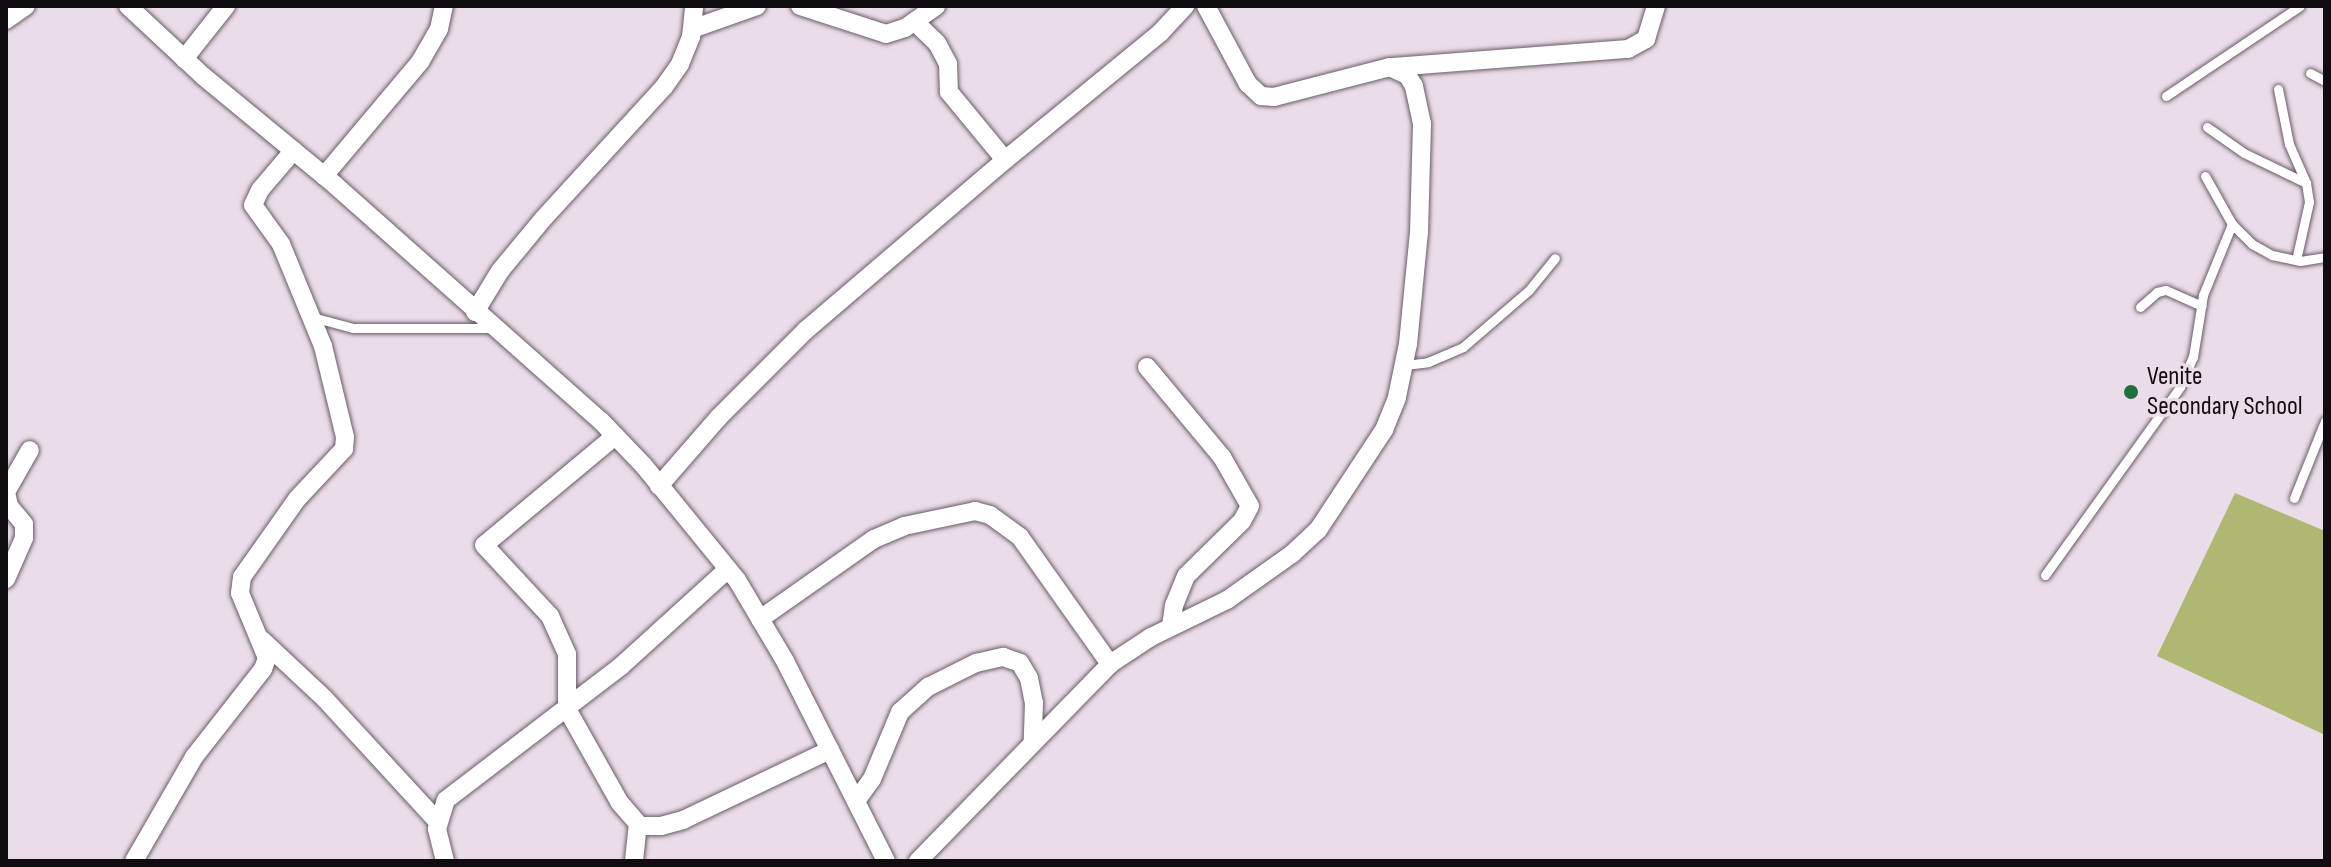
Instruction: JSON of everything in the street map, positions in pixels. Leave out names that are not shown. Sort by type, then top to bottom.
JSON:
[{"type":"street","points":[[6,20],[26,6]]},
{"type":"street","points":[[128,6],[184,59],[324,176],[615,436],[728,569],[760,619],[886,861]]},
{"type":"street","points":[[184,59],[226,6]]},
{"type":"street","points":[[324,176],[420,62],[439,29],[444,6]]},
{"type":"street","points":[[475,312],[500,271],[543,219],[664,87],[680,64],[692,29],[694,6]]},
{"type":"street","points":[[692,29],[757,6]]},
{"type":"street","points":[[800,6],[886,34],[915,22],[936,6]]},
{"type":"street","points":[[659,486],[719,417],[806,330],[1160,33],[1185,6]]},
{"type":"street","points":[[1206,6],[1248,84],[1261,96],[1274,97],[1390,67],[1628,49],[1646,39],[1656,6]]},
{"type":"street","points":[[915,22],[937,43],[948,64],[949,92],[1005,160]]},
{"type":"street","points":[[918,861],[1110,664],[1171,626],[1227,600],[1292,554],[1318,530],[1384,430],[1405,365],[1417,278],[1422,124],[1414,86],[1407,75],[1390,67]]},
{"type":"street","points":[[134,861],[194,757],[263,669],[267,658],[240,593],[242,577],[297,499],[344,449],[345,437],[323,346],[281,244],[253,205],[260,190],[294,150]]},
{"type":"street","points":[[1147,367],[1222,457],[1250,506],[1242,521],[1186,576],[1174,605],[1171,626]]},
{"type":"street","points":[[615,436],[484,545],[550,616],[567,654],[567,709],[602,774],[638,825],[646,828],[683,820],[830,750]]},
{"type":"street","points":[[6,579],[24,538],[24,524],[9,506],[6,492],[30,450]]},
{"type":"street","points":[[760,619],[874,539],[932,518],[975,511],[990,515],[1020,537],[1110,664]]},
{"type":"street","points":[[445,861],[438,822],[446,800],[645,646],[728,569]]},
{"type":"street","points":[[261,639],[324,698],[438,822]]},
{"type":"street","points":[[856,801],[872,779],[900,712],[928,687],[976,663],[1003,657],[1020,663],[1029,678],[1031,690],[1033,741]]},
{"type":"street","points":[[634,861],[638,825]]},
{"type":"lane","points":[[2166,96],[2300,6]]},
{"type":"lane","points":[[2310,73],[2325,81]]},
{"type":"lane","points":[[2278,89],[2289,144],[2306,183],[2309,202],[2296,260]]},
{"type":"lane","points":[[2207,127],[2244,153],[2306,183]]},
{"type":"lane","points":[[2205,176],[2232,224],[2252,244],[2272,255],[2296,260],[2325,257]]},
{"type":"lane","points":[[2045,575],[2180,387],[2193,357],[2203,295],[2232,224]]},
{"type":"lane","points":[[1405,365],[1428,362],[1463,347],[1529,290],[1555,258]]},
{"type":"lane","points":[[2140,307],[2166,290],[2202,306]]},
{"type":"lane","points":[[312,317],[353,328],[493,328]]},
{"type":"lane","points":[[2294,498],[2325,421]]},
{"type":"green space","points":[[2235,493],[2325,531],[2325,735],[2157,656]]},
{"type":"place","name":"Venite Secondary School","points":[[2131,392]]}]
